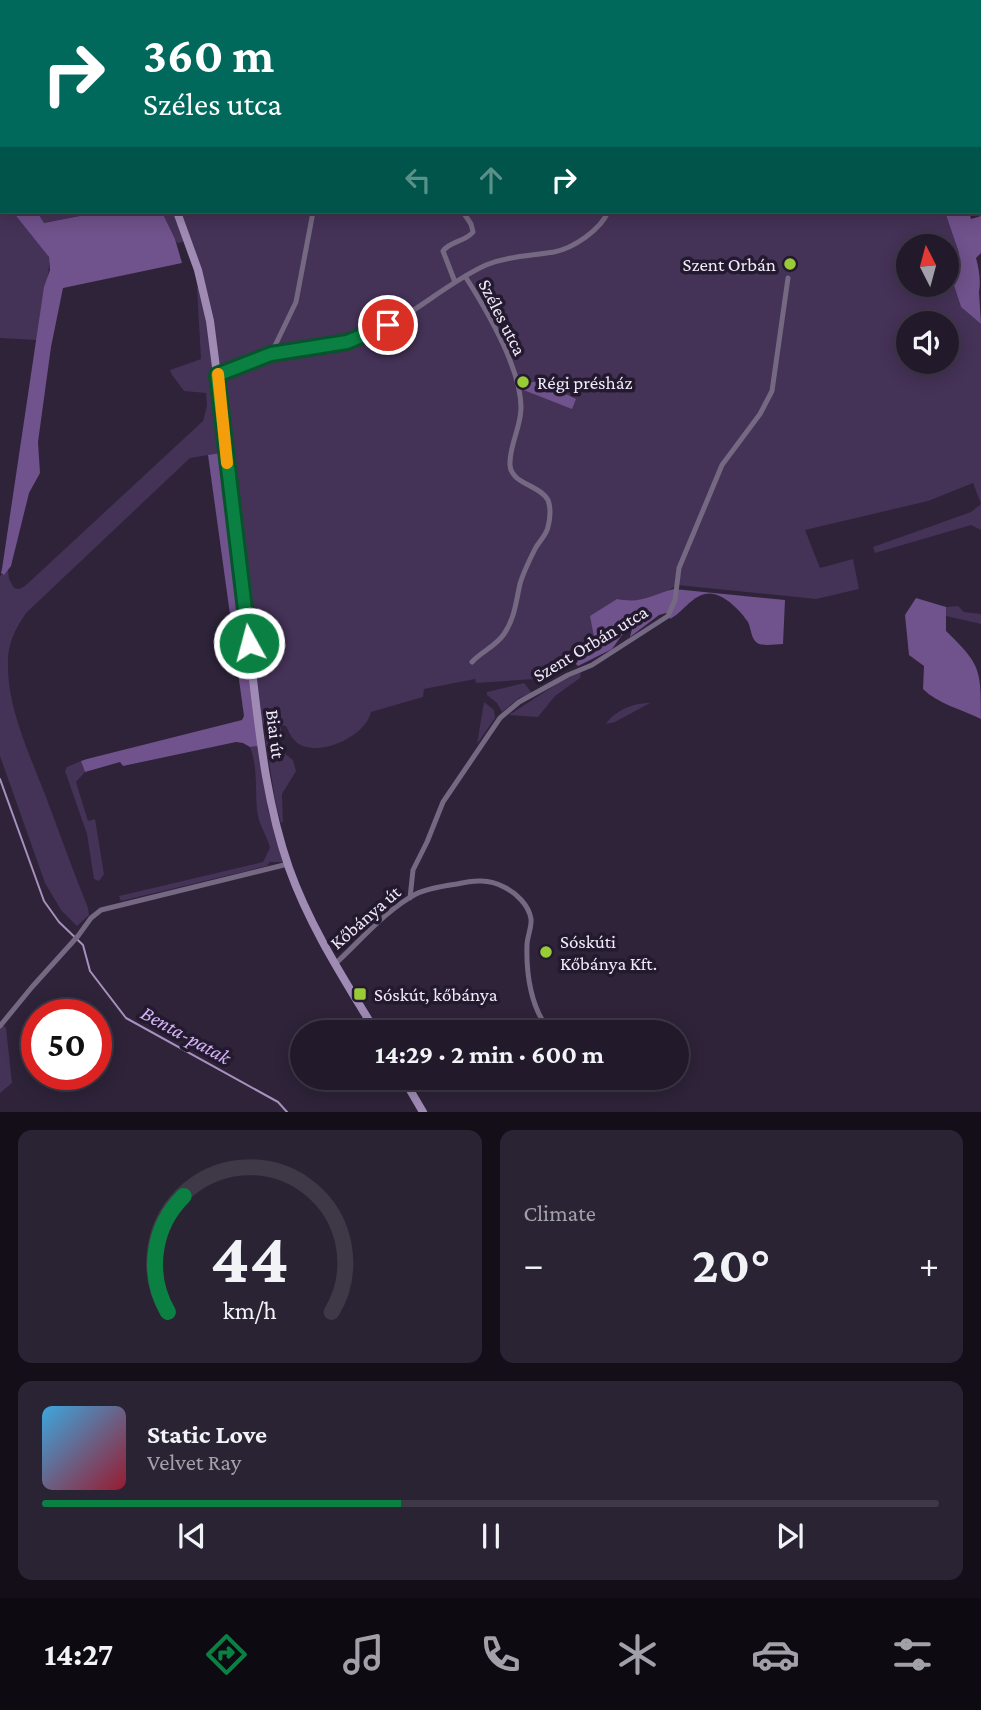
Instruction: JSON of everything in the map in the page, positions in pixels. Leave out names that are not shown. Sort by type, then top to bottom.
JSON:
[{"type":"main road","name":"Biai út","points":[[178,214],[202,284],[217,375],[265,775],[274,819],[288,864],[309,915],[369,1020]]},
{"type":"main road","points":[[410,1090],[423,1111]]},
{"type":"street","points":[[271,354],[296,302],[313,214]]},
{"type":"street","points":[[455,282],[443,251],[473,232],[464,214]]},
{"type":"street","name":"Széles utca","points":[[217,375],[271,354],[347,342],[369,335],[465,276],[507,258],[556,252],[593,232],[607,214]]},
{"type":"street","name":"Széles utca","points":[[465,276],[498,334],[520,398],[520,426],[513,446],[511,470],[547,499],[550,514],[546,535],[536,548],[520,583],[512,619],[503,636],[471,662]]},
{"type":"street","name":"Szent Orbán utca","points":[[410,898],[412,870],[443,802],[500,718],[519,702],[592,665],[668,616],[675,600],[679,568],[722,464],[760,414],[772,391],[788,278]]},
{"type":"street","points":[[0,1026],[91,918],[107,908],[288,864]]},
{"type":"street","name":"Kőbánya út","points":[[335,964],[410,898],[428,890],[482,880],[501,885],[524,903],[531,919],[527,947],[531,990],[542,1020]]},
{"type":"shaded area","points":[[0,214],[15,214],[48,254],[47,281],[37,340],[0,338]]},
{"type":"shaded area","points":[[15,214],[38,214],[44,223],[90,214],[163,214],[175,239],[182,263],[63,288],[51,347],[38,442],[40,473],[29,493],[11,566],[4,575],[1,573],[44,287],[50,270],[49,257]]},
{"type":"shaded area","points":[[38,214],[90,214],[43,223]]},
{"type":"shaded area","points":[[163,214],[174,214],[184,238],[183,242],[177,243]]},
{"type":"shaded area","points":[[178,214],[946,214],[953,234],[896,234],[896,298],[958,298],[961,307],[981,324],[981,504],[973,483],[928,501],[805,530],[820,568],[853,559],[859,589],[816,599],[677,585],[588,642],[576,656],[535,679],[476,683],[475,679],[424,689],[423,697],[371,712],[360,730],[326,747],[303,746],[293,739],[286,726],[280,725],[283,739],[278,741],[278,748],[293,760],[296,771],[282,794],[281,823],[265,736],[274,725],[259,724],[210,321]]},
{"type":"shaded area","points":[[946,214],[970,214],[971,219],[981,216],[981,253],[976,258],[980,279],[981,324],[961,307],[958,298],[959,234],[953,234]]},
{"type":"shaded area","points":[[198,287],[207,320],[221,453],[190,458],[26,613],[10,645],[9,683],[16,716],[88,908],[89,915],[77,926],[61,910],[45,883],[0,756],[0,576],[8,570],[14,588],[25,586],[203,421],[207,406],[206,393],[184,391],[170,370],[201,359]]},
{"type":"shaded area","points":[[541,382],[576,399],[572,409],[521,389],[521,386]]},
{"type":"shaded area","points":[[221,453],[258,746],[250,747],[236,742],[123,766],[120,762],[85,772],[81,761],[242,720],[244,716],[208,455]]},
{"type":"shaded area","points":[[981,504],[981,530],[971,525],[875,553],[873,547],[971,512]]},
{"type":"shaded area","points":[[674,589],[785,600],[783,644],[758,644],[748,622],[735,607],[724,598],[705,594],[695,598],[670,619],[670,615],[666,613],[659,615],[630,637],[635,617],[612,649],[578,666],[576,664],[584,651],[595,642],[590,616],[617,599],[640,600]]},
{"type":"shaded area","points":[[916,598],[946,607],[946,631],[966,652],[977,669],[981,719],[943,702],[923,689],[924,666],[909,655],[905,615]]},
{"type":"shaded area","points":[[958,606],[964,612],[981,614],[981,624],[946,616],[946,607]]},
{"type":"shaded area","points":[[581,672],[580,678],[555,696],[538,717],[509,715],[560,682]]},
{"type":"shaded area","points":[[524,683],[532,693],[519,698],[502,712],[497,703],[487,695],[487,692]]},
{"type":"shaded area","points":[[484,702],[494,710],[495,718],[477,744]]},
{"type":"shaded area","points":[[650,703],[615,722],[606,724],[625,708]]},
{"type":"shaded area","points":[[258,746],[268,810],[283,862],[270,862],[267,866],[121,901],[119,896],[263,862],[270,848],[258,815],[255,771],[250,747]]},
{"type":"shaded area","points":[[81,761],[85,772],[76,782],[88,821],[95,819],[104,874],[99,881],[94,879],[87,834],[65,771],[67,767]]},
{"type":"shaded area","points":[[0,1022],[6,1028],[12,1083],[0,1093]]},
{"type":"waterway","name":"Benta-patak","points":[[0,779],[44,901],[59,922],[83,945],[90,971],[126,1018],[278,1102],[287,1112]]},
{"type":"slow traffic","points":[[218,374],[227,463]]},
{"type":"place","name":"Szent Orbán","points":[[790,264]]},
{"type":"place","name":"Régi présház","points":[[523,382]]},
{"type":"place","name":"Sóskúti Kőbánya Kft.","points":[[546,952]]},
{"type":"place","name":"Sóskút, kőbánya","points":[[360,994]]},
{"type":"route","points":[[249,643],[217,375],[271,354],[347,342],[388,325]]}]
